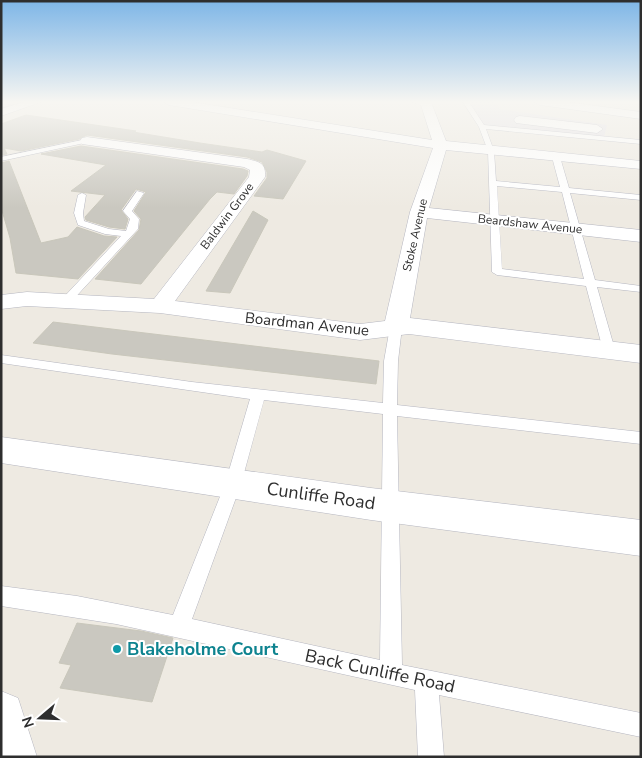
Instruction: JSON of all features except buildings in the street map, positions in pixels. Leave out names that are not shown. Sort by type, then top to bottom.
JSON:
[{"type":"street","points":[[393,137],[491,151],[641,165]]},
{"type":"street","points":[[438,137],[441,145]]},
{"type":"street","name":"Baldwin Grove","points":[[87,141],[247,163],[258,168],[257,178],[160,306]]},
{"type":"street","name":"Stoke Avenue","points":[[396,327],[419,212],[441,145]]},
{"type":"street","name":"Beardshaw Avenue","points":[[419,212],[641,236]]},
{"type":"street","name":"Boardman Avenue","points":[[1,302],[28,299],[160,306],[360,332],[396,327],[424,327],[641,354]]},
{"type":"street","name":"Cunliffe Road","points":[[1,450],[390,506],[641,538]]},
{"type":"street","points":[[1,715],[12,757]]},
{"type":"lane","points":[[486,137],[491,151],[497,272],[641,289]]},
{"type":"lane","points":[[592,137],[641,142]]},
{"type":"lane","points":[[1,159],[87,141]]},
{"type":"lane","points":[[556,157],[609,350]]},
{"type":"lane","points":[[493,183],[641,198]]},
{"type":"lane","points":[[67,300],[133,229],[135,218],[128,209],[140,194]]},
{"type":"lane","points":[[82,195],[78,219],[80,223],[108,232],[128,234]]},
{"type":"lane","points":[[391,674],[390,410],[391,361],[396,327]]},
{"type":"lane","points":[[1,359],[259,394],[641,438]]},
{"type":"lane","points":[[179,627],[232,484],[259,394]]},
{"type":"lane","name":"Back Cunliffe Road","points":[[1,596],[33,600],[179,627],[391,674],[641,725]]},
{"type":"lane","points":[[426,681],[431,757]]},
{"type":"place","name":"Blakeholme Court","points":[[117,649]]}]
